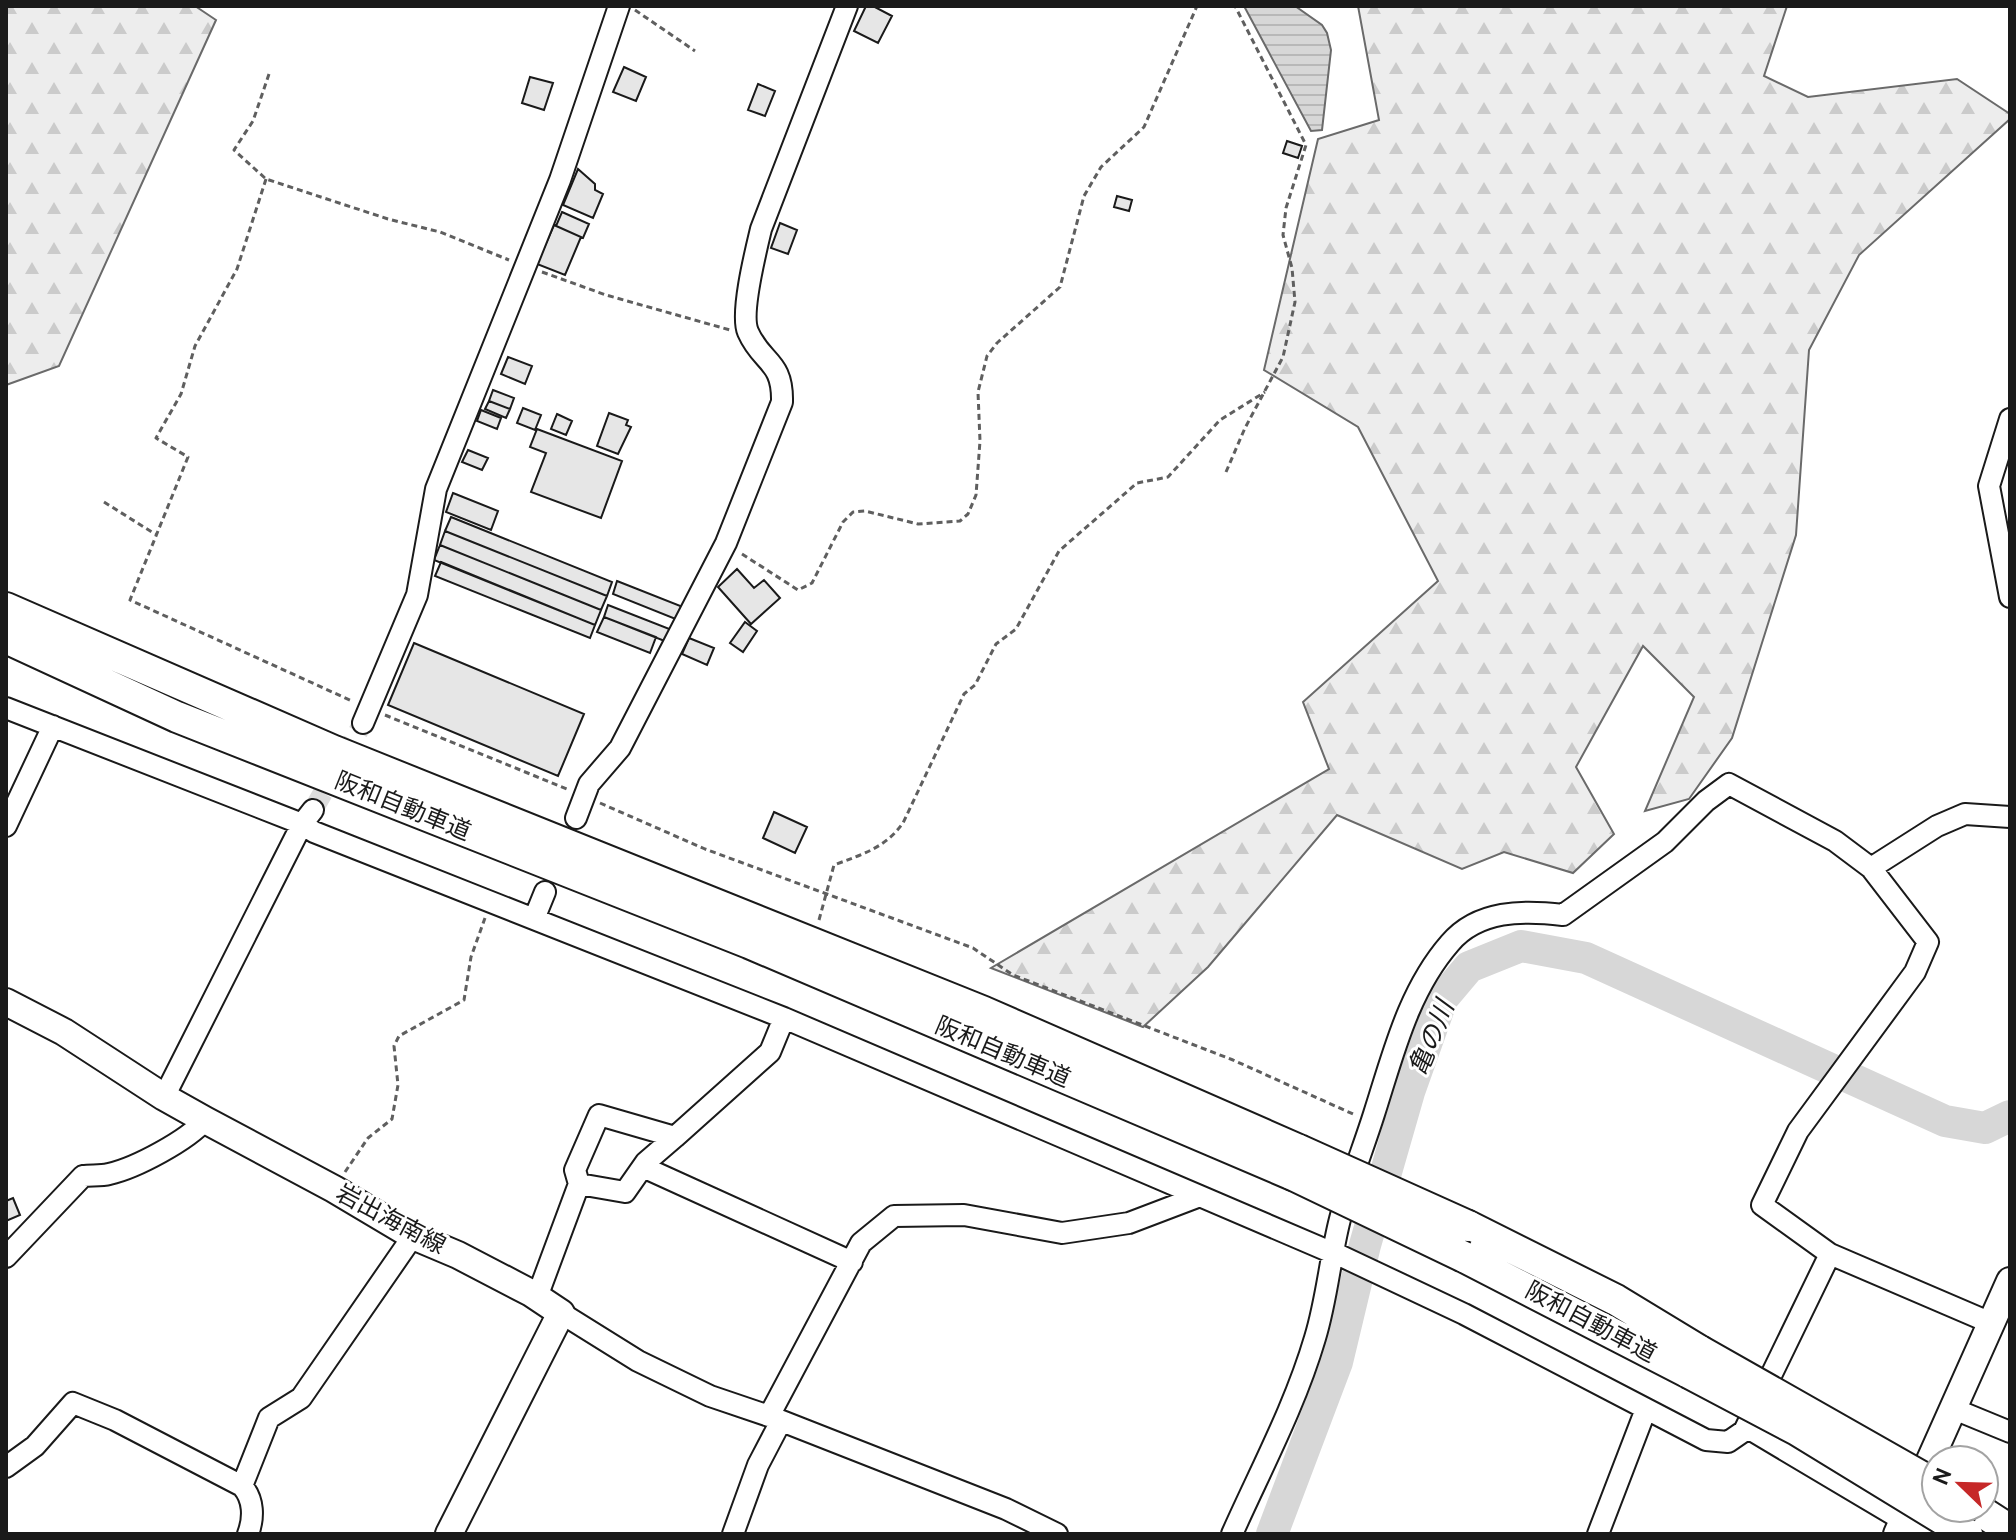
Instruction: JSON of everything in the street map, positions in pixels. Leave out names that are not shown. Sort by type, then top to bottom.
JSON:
[{"type":"highway","name":"阪和自動車道","points":[[6,608],[334,751],[984,1012],[1296,1163],[1464,1257],[1694,1362],[1920,1477]]},
{"type":"highway","name":"阪和自動車道","points":[[6,638],[177,717],[1296,1163],[1468,1226],[1616,1300],[1694,1362],[1797,1430],[1967,1534]]},
{"type":"main road","name":"岩出海南線","points":[[6,1002],[64,1032],[205,1120],[334,1189],[413,1236],[458,1255],[561,1313]]},
{"type":"main road","points":[[1909,1529],[1954,1409],[2010,1281]]},
{"type":"main road","points":[[449,1534],[561,1313]]},
{"type":"street","points":[[363,723],[417,595],[436,489],[560,180],[619,6]]},
{"type":"street","points":[[576,818],[589,784],[620,748],[726,543],[782,402],[782,384],[777,369],[749,335],[744,322],[755,253],[761,229],[847,6]]},
{"type":"street","points":[[2010,419],[1989,486],[2010,597]]},
{"type":"street","points":[[6,708],[308,817],[314,832],[784,1018],[1336,1254],[1464,1314],[1706,1440],[1728,1442],[1746,1427],[1830,1254]]},
{"type":"street","points":[[6,826],[53,726]]},
{"type":"street","points":[[1232,1534],[1301,1381],[1317,1333],[1336,1254],[1340,1219],[1403,1022],[1423,979],[1451,940],[1483,919],[1529,911],[1563,915],[1665,842],[1706,801],[1729,784],[1835,841],[1871,868],[1928,942],[1915,972],[1798,1131],[1762,1205],[1830,1254],[1991,1323]]},
{"type":"street","points":[[1871,868],[1937,826],[1965,814],[2010,817]]},
{"type":"street","points":[[164,1097],[308,817]]},
{"type":"street","points":[[534,919],[545,892]]},
{"type":"street","points":[[579,1184],[625,1192],[643,1167],[770,1052],[784,1018]]},
{"type":"street","points":[[537,1297],[579,1184],[575,1170],[599,1115],[675,1137]]},
{"type":"street","points":[[6,1257],[83,1176],[109,1174],[132,1166],[195,1131],[205,1120]]},
{"type":"street","points":[[643,1167],[852,1262]]},
{"type":"street","points":[[733,1534],[775,1418],[861,1243],[894,1216],[964,1215],[1062,1233],[1129,1223],[1200,1196]]},
{"type":"street","points":[[242,1486],[269,1418],[301,1398],[413,1236]]},
{"type":"street","points":[[561,1313],[638,1361],[710,1396],[775,1418],[1006,1509],[1057,1534]]},
{"type":"street","points":[[6,1467],[35,1446],[73,1403],[115,1420],[242,1486],[249,1493],[253,1521],[248,1534]]},
{"type":"street","points":[[1598,1534],[1646,1409]]},
{"type":"street","points":[[1954,1409],[2010,1432]]},
{"type":"street","points":[[1746,1427],[1909,1529]]},
{"type":"path","points":[[629,6],[695,51]]},
{"type":"path","points":[[726,543],[798,590],[812,583],[843,522],[853,512],[865,511],[918,524],[960,521],[968,514],[976,495],[980,441],[978,392],[987,356],[997,343],[1060,287],[1084,196],[1101,167],[1144,127],[1197,6]]},
{"type":"path","points":[[1226,472],[1245,428],[1283,357],[1295,302],[1292,268],[1283,235],[1286,208],[1306,145],[1235,6]]},
{"type":"path","points":[[269,74],[253,121],[234,150],[266,179],[388,219],[440,232],[606,295],[749,335]]},
{"type":"path","points":[[818,922],[834,865],[892,839],[903,823],[964,694],[975,685],[996,644],[1016,629],[1059,551],[1137,483],[1168,477],[1220,420],[1265,392]]},
{"type":"path","points":[[104,502],[156,535]]},
{"type":"path","points":[[334,1189],[368,1138],[392,1119],[398,1085],[394,1046],[399,1036],[464,1000],[471,957],[491,904]]},
{"type":"green space","points":[[6,6],[195,6],[216,20],[59,366],[6,385]]},
{"type":"green space","points":[[1358,6],[1787,6],[1764,76],[1808,97],[1957,79],[2010,114],[2010,119],[1859,255],[1809,350],[1796,535],[1732,738],[1689,799],[1645,811],[1694,697],[1643,646],[1576,767],[1614,834],[1573,873],[1504,852],[1462,869],[1337,815],[1208,967],[1143,1027],[991,968],[1329,769],[1303,702],[1438,581],[1358,427],[1264,370],[1318,139],[1379,120]]},
{"type":"shaded area","points":[[1244,6],[1295,6],[1322,25],[1331,50],[1322,130],[1311,131]]},
{"type":"building","points":[[866,6],[873,6],[892,16],[878,43],[854,31]]},
{"type":"building","points":[[624,67],[646,77],[636,101],[613,92]]},
{"type":"building","points":[[530,77],[553,83],[544,110],[522,103]]},
{"type":"building","points":[[758,84],[775,91],[765,116],[748,110]]},
{"type":"building","points":[[1287,141],[1302,146],[1298,158],[1283,153]]},
{"type":"building","points":[[578,169],[595,184],[595,190],[603,194],[593,218],[563,205]]},
{"type":"building","points":[[1117,196],[1132,200],[1129,211],[1114,207]]},
{"type":"building","points":[[562,212],[589,224],[583,238],[556,226]]},
{"type":"building","points":[[780,223],[797,230],[788,254],[771,248]]},
{"type":"building","points":[[554,225],[581,237],[565,275],[537,264]]},
{"type":"building","points":[[508,357],[532,366],[525,384],[501,374]]},
{"type":"building","points":[[493,390],[514,398],[510,409],[489,401]]},
{"type":"building","points":[[489,401],[510,409],[506,418],[485,409]]},
{"type":"building","points":[[523,408],[541,415],[535,430],[517,423]]},
{"type":"building","points":[[481,410],[501,418],[497,429],[477,421]]},
{"type":"building","points":[[609,413],[628,420],[626,425],[631,427],[618,454],[597,446]]},
{"type":"building","points":[[557,414],[572,421],[566,435],[551,429]]},
{"type":"building","points":[[537,429],[622,461],[601,518],[531,492],[546,453],[530,447]]},
{"type":"building","points":[[468,450],[488,458],[482,470],[462,462]]},
{"type":"building","points":[[453,493],[498,511],[491,530],[446,512]]},
{"type":"building","points":[[451,517],[612,582],[607,596],[445,531]]},
{"type":"building","points":[[445,531],[607,596],[601,610],[440,545]]},
{"type":"building","points":[[440,545],[601,610],[595,625],[434,560]]},
{"type":"building","points":[[441,562],[595,625],[590,638],[435,576]]},
{"type":"building","points":[[737,569],[754,588],[764,580],[780,598],[751,624],[718,587]]},
{"type":"building","points":[[617,581],[683,607],[678,620],[613,594]]},
{"type":"building","points":[[608,605],[672,630],[667,642],[604,617]]},
{"type":"building","points":[[604,617],[656,637],[650,653],[597,632]]},
{"type":"building","points":[[745,622],[757,631],[743,652],[730,643]]},
{"type":"building","points":[[689,638],[714,648],[707,665],[682,654]]},
{"type":"building","points":[[414,643],[584,714],[558,776],[388,705]]},
{"type":"building","points":[[774,812],[807,827],[795,853],[763,838]]},
{"type":"building","points":[[13,1198],[20,1215],[6,1221],[6,1201]]},
{"type":"waterway","name":"亀の川","points":[[1272,1534],[1337,1362],[1365,1245],[1409,1092],[1442,999],[1469,967],[1521,946],[1586,958],[1945,1121],[1985,1128],[2010,1116]]},
{"type":"tunnel","points":[[313,810],[363,723]]}]
